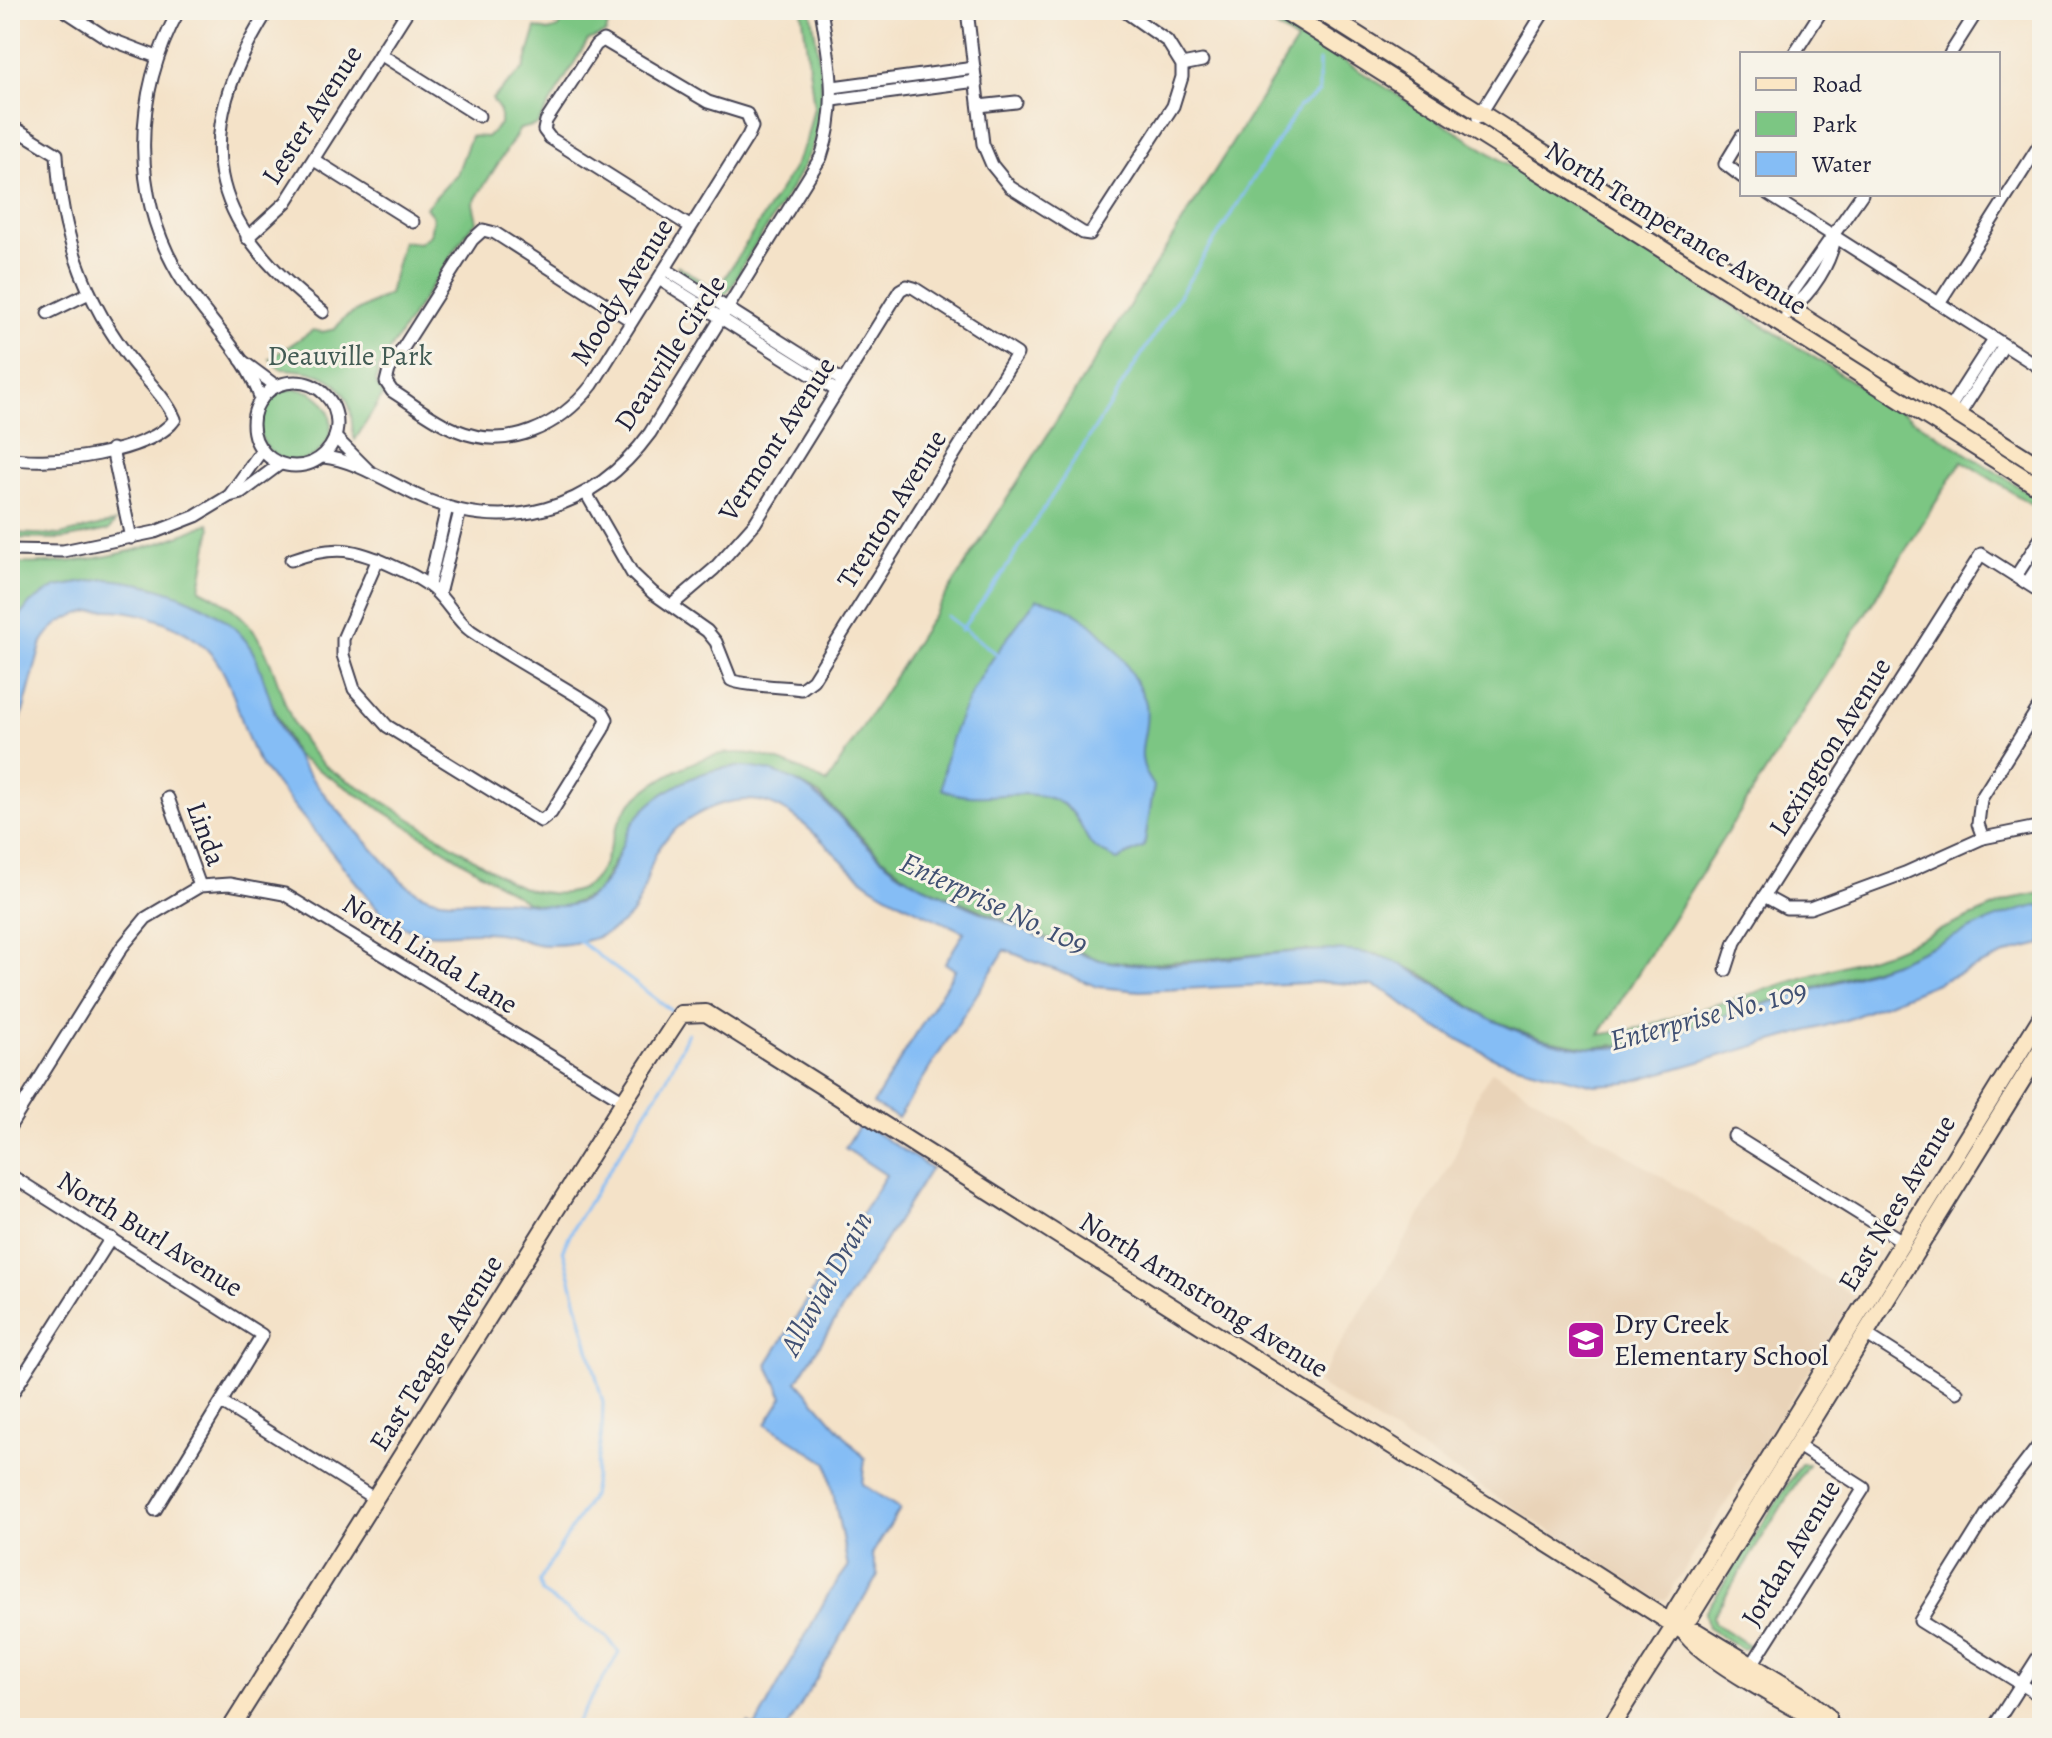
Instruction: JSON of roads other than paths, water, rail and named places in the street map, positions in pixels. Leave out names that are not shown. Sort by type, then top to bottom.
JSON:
[{"type":"main road","name":"North Temperance Avenue","points":[[1283,10],[2042,489]]},
{"type":"main road","name":"North Temperance Avenue","points":[[1318,10],[2042,468]]},
{"type":"main road","name":"East Teague Avenue","points":[[231,1728],[624,1101],[681,1014],[691,1011]]},
{"type":"main road","name":"North Armstrong Avenue","points":[[691,1011],[706,1013],[1679,1626],[1697,1632],[1802,1696],[1842,1728]]},
{"type":"main road","name":"East Nees Avenue","points":[[1679,1626],[1675,1611],[2042,1016]]},
{"type":"main road","name":"East Nees Avenue","points":[[1610,1728],[1679,1626],[1690,1617],[2042,1048]]},
{"type":"main road","points":[[1867,1335],[1906,1254],[1904,1242]]},
{"type":"main road","points":[[1798,1446],[1817,1400],[1859,1333],[1860,1315]]},
{"type":"main road","name":"North Armstrong Avenue","points":[[1679,1626],[1690,1642],[1702,1650],[1834,1728]]},
{"type":"street","points":[[64,10],[107,38],[157,57]]},
{"type":"street","points":[[179,10],[157,57],[149,85],[142,149],[157,227],[184,283],[241,360],[261,400]]},
{"type":"street","points":[[268,10],[234,69],[220,123],[219,151],[228,199],[247,238],[285,282],[323,312]]},
{"type":"street","name":"Lester Avenue","points":[[247,238],[276,215],[408,10]]},
{"type":"street","name":"Deauville Circle","points":[[323,457],[369,471],[460,511],[513,515],[541,510],[586,493],[621,468],[637,450],[821,157],[833,87],[821,10]]},
{"type":"street","points":[[967,10],[983,144],[992,165],[1010,187],[1083,233],[1090,234],[1173,106],[1182,65],[1167,41],[1123,10]]},
{"type":"street","points":[[1471,129],[1545,10]]},
{"type":"street","points":[[1795,52],[1822,10]]},
{"type":"street","points":[[1951,52],[1978,10]]},
{"type":"street","name":"Moody Avenue","points":[[632,321],[495,233],[483,230],[472,240],[389,370],[386,382],[392,391],[442,423],[465,433],[488,437],[526,434],[560,418],[592,385],[662,274],[748,136],[751,119],[747,114],[708,102],[603,40],[596,45],[544,130],[550,138],[691,227]]},
{"type":"street","points":[[380,54],[479,116]]},
{"type":"street","points":[[1182,65],[1202,61]]},
{"type":"street","points":[[833,87],[975,74]]},
{"type":"street","points":[[833,100],[975,74]]},
{"type":"street","points":[[979,106],[1016,102]]},
{"type":"street","points":[[10,125],[57,154],[58,184],[69,240],[89,293],[111,333],[175,419],[159,435],[112,449],[64,460],[26,462],[10,458]]},
{"type":"street","points":[[1740,139],[1725,164],[1740,175]]},
{"type":"street","points":[[1939,303],[2042,141]]},
{"type":"street","points":[[314,160],[413,222]]},
{"type":"street","points":[[1771,196],[2042,369]]},
{"type":"street","points":[[1780,324],[1790,309],[1793,292],[1821,248],[1835,237],[1861,196]]},
{"type":"street","points":[[662,274],[840,386]]},
{"type":"street","name":"Vermont Avenue","points":[[672,605],[714,569],[755,523],[900,290],[907,286],[1017,354]]},
{"type":"street","points":[[48,313],[89,293]]},
{"type":"street","points":[[1954,412],[1999,342]]},
{"type":"street","name":"Trenton Avenue","points":[[672,605],[707,631],[716,642],[731,680],[737,683],[805,687],[1017,354]]},
{"type":"street","points":[[241,360],[276,386]]},
{"type":"street","points":[[293,381],[318,388],[335,407],[338,420],[335,437],[323,457],[297,467],[280,464],[262,450],[253,425],[261,400],[276,386],[293,381]]},
{"type":"street","name":"Deauville Circle","points":[[335,437],[369,471]]},
{"type":"street","points":[[112,449],[131,538]]},
{"type":"street","points":[[229,496],[262,450]]},
{"type":"street","points":[[10,550],[52,552],[131,538],[177,525],[229,496],[241,493],[280,464]]},
{"type":"street","points":[[586,493],[632,573],[672,605]]},
{"type":"street","points":[[429,585],[447,507]]},
{"type":"street","points":[[439,594],[460,511]]},
{"type":"street","points":[[2022,580],[2042,536]]},
{"type":"street","points":[[291,560],[331,549],[378,559],[429,585],[467,627],[603,712],[607,719],[551,813],[541,821],[387,726],[354,689],[343,655],[343,639],[378,559]]},
{"type":"street","name":"Lexington Avenue","points":[[1726,970],[1735,942],[1981,554],[2022,580]]},
{"type":"street","points":[[2022,580],[2042,560]]},
{"type":"street","points":[[2022,580],[2042,593]]},
{"type":"street","points":[[1983,838],[1978,824],[1981,799],[2042,702]]},
{"type":"street","name":"Linda","points":[[168,798],[200,886]]},
{"type":"street","points":[[1764,896],[1786,908],[1810,908],[1872,887],[1983,838],[2042,826]]},
{"type":"street","name":"North Linda Lane","points":[[200,886],[229,884],[284,894],[624,1101]]},
{"type":"street","points":[[10,1126],[133,932],[164,904],[200,886]]},
{"type":"street","points":[[1734,1136],[1904,1242]]},
{"type":"street","name":"North Burl Avenue","points":[[10,1175],[262,1335],[222,1403]]},
{"type":"street","points":[[10,1397],[111,1238]]},
{"type":"street","points":[[1867,1335],[1957,1392]]},
{"type":"street","points":[[155,1510],[222,1403],[375,1499]]},
{"type":"street","points":[[2042,1441],[1991,1507],[1920,1621],[2042,1697]]},
{"type":"street","name":"Jordan Avenue","points":[[1751,1666],[1864,1488],[1798,1446]]},
{"type":"street","points":[[1993,1728],[2042,1651]]},
{"type":"water","points":[[106,579],[170,592],[192,600],[230,624],[256,658],[282,731],[306,771],[401,880],[412,889],[433,898],[505,900],[550,906],[583,901],[601,887],[631,826],[651,803],[695,777],[710,771],[740,767],[767,770],[790,778],[809,790],[876,854],[910,880],[1086,956],[1145,964],[1318,950],[1366,953],[1396,962],[1423,976],[1477,1012],[1508,1027],[1558,1044],[1606,1048],[1650,1040],[1874,970],[1987,922],[2042,905],[2042,944],[2017,950],[1849,1019],[1626,1083],[1594,1085],[1498,1060],[1427,1023],[1389,993],[1373,986],[1326,982],[1140,991],[1098,987],[1005,950],[898,1118],[873,1104],[955,970],[945,963],[964,932],[872,886],[800,821],[767,803],[749,800],[720,805],[705,810],[678,827],[658,850],[633,913],[611,931],[592,939],[571,944],[543,945],[497,933],[438,934],[413,930],[381,913],[262,767],[228,682],[213,656],[197,640],[152,617],[101,610],[78,614],[57,625],[42,642],[10,760],[12,626],[30,603],[56,587]]},
{"type":"water","points":[[1037,599],[1069,609],[1096,628],[1128,667],[1145,701],[1147,716],[1142,754],[1154,786],[1144,847],[1117,860],[1093,846],[1074,815],[1057,801],[1029,794],[969,796],[942,789],[952,737],[974,688]]},
{"type":"water","points":[[861,1123],[931,1168],[797,1381],[865,1459],[862,1484],[900,1509],[872,1554],[878,1575],[787,1728],[745,1728],[748,1723],[755,1727],[829,1593],[848,1567],[827,1463],[766,1424],[783,1397],[767,1364],[886,1175],[845,1148]]},
{"type":"waterway","points":[[961,630],[1003,573],[1299,107],[1319,92],[1319,61]]},
{"type":"waterway","name":"Alluvial Drain","points":[[947,616],[997,654]]},
{"type":"waterway","points":[[579,941],[672,1011]]},
{"type":"waterway","points":[[573,1728],[619,1653],[608,1638],[542,1593],[539,1581],[592,1496],[602,1432],[603,1403],[563,1249],[576,1223],[667,1078],[688,1033]]},
{"type":"place","name":"Dry Creek Elementary School","points":[[1586,1340]]},
{"type":"park label","name":"Deauville Park","points":[[350,356]]},
{"type":"water label","name":"Enterprise No. 109","points":[[994,903]]},
{"type":"water label","name":"Enterprise No. 109","points":[[1708,1015]]}]
